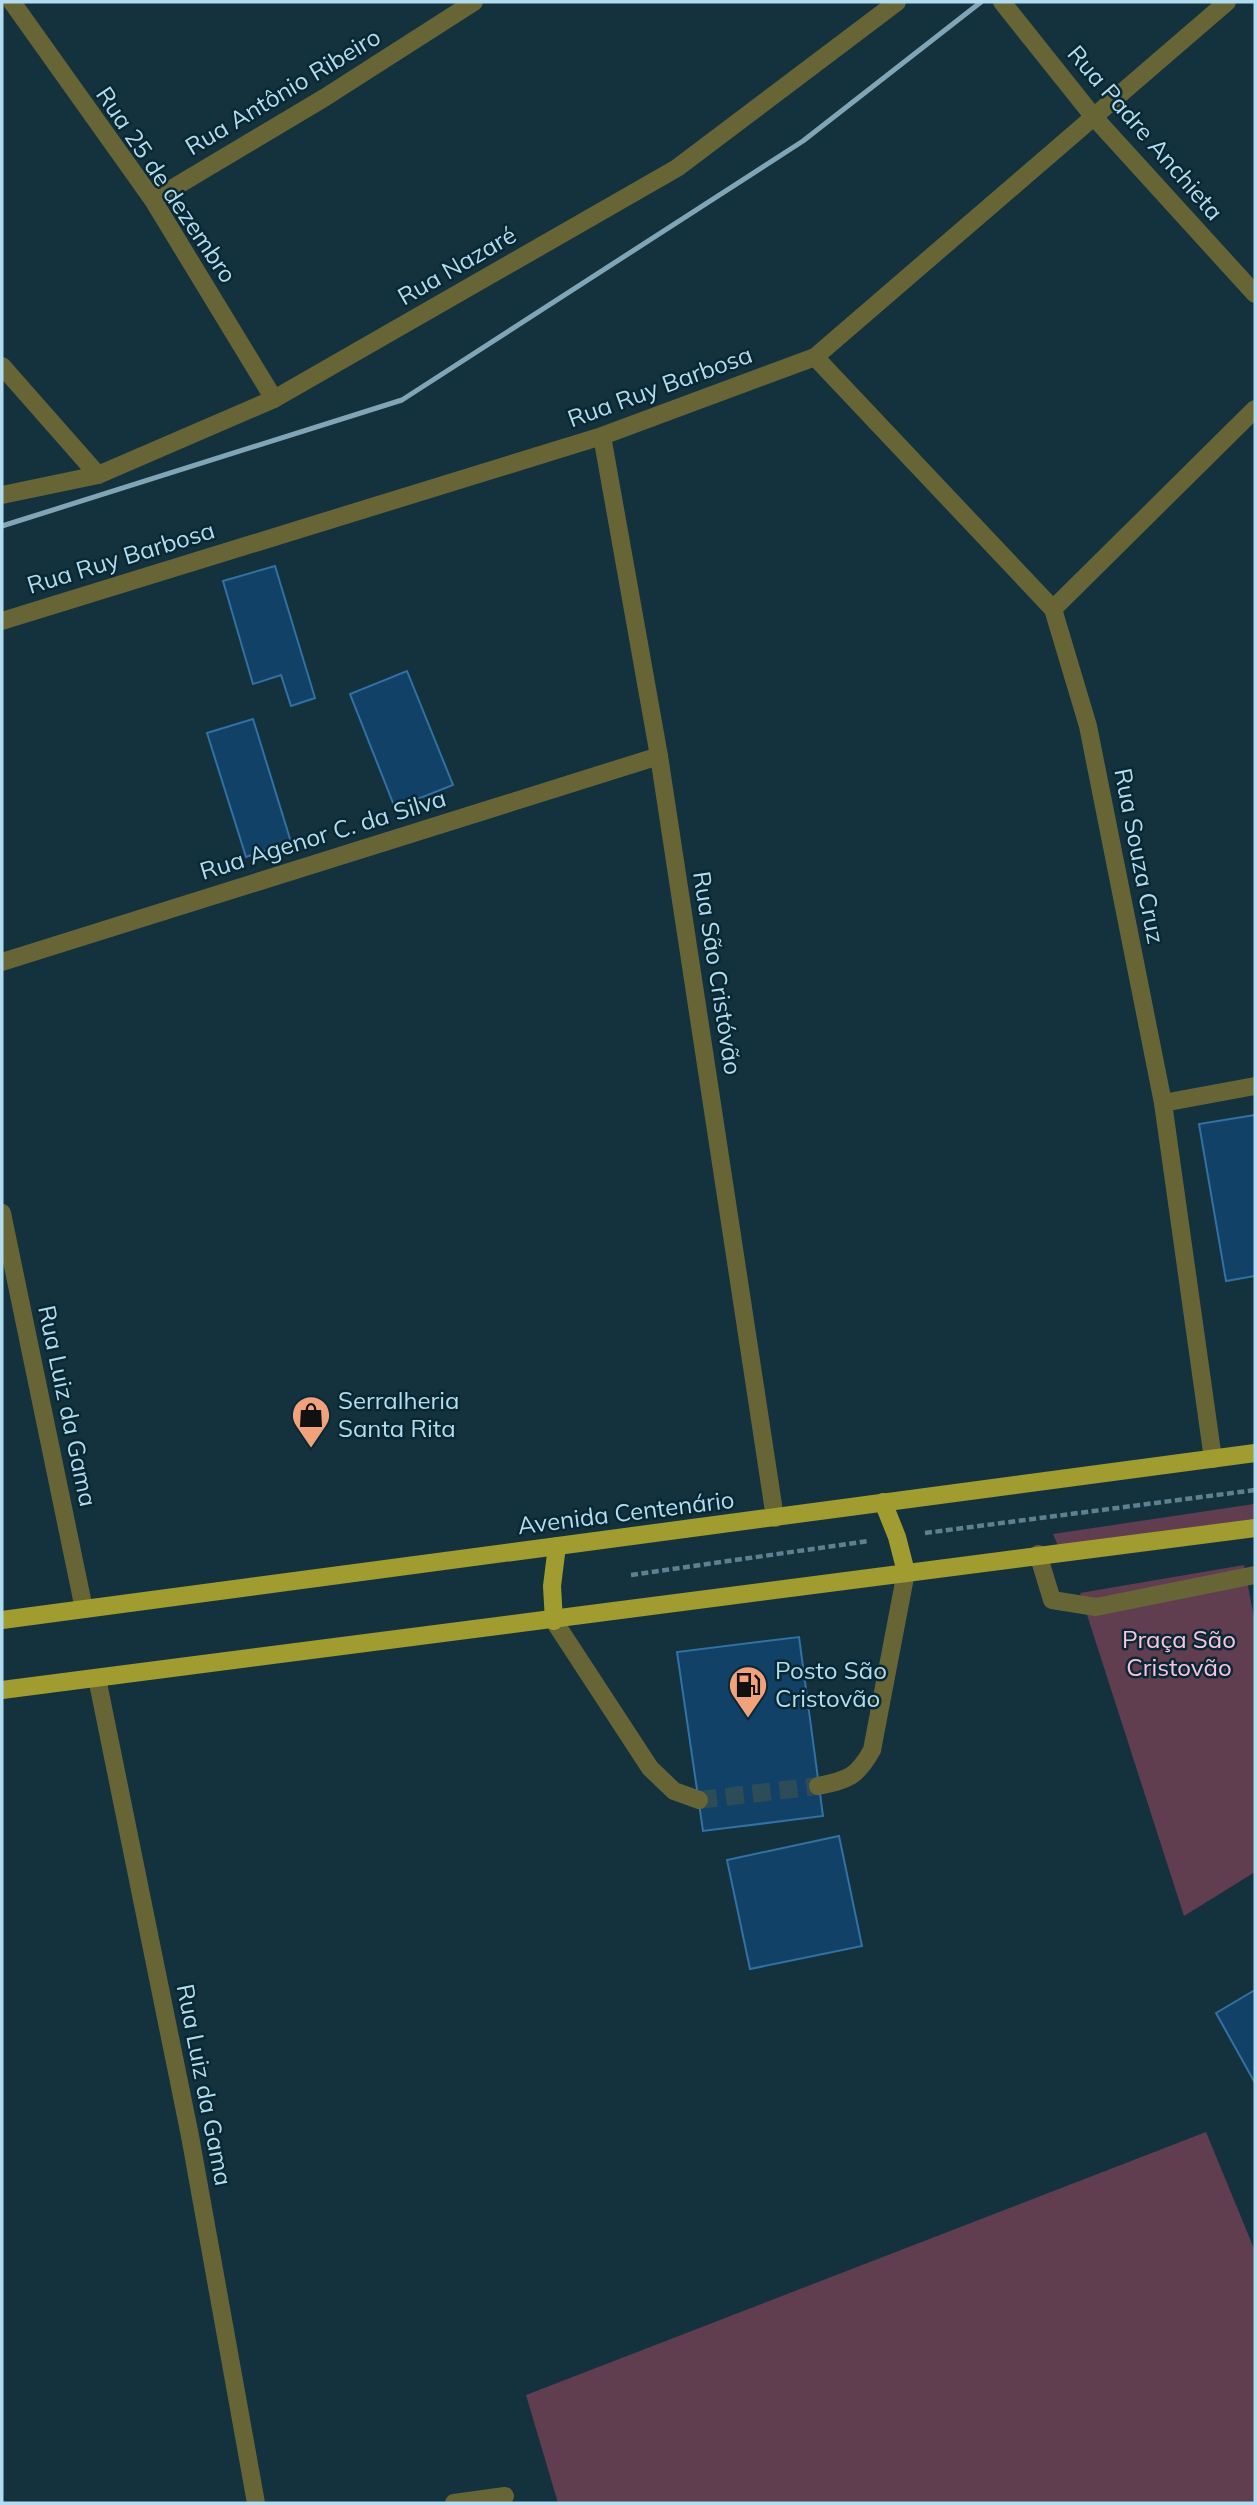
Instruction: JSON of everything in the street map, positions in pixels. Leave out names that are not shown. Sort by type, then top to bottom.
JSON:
[{"type":"main road","name":"Avenida Centenário","points":[[2,1620],[1213,1460],[1255,1452]]},
{"type":"main road","points":[[883,1502],[897,1537],[905,1572]]},
{"type":"main road","points":[[2,1690],[554,1621],[1038,1554],[1255,1528]]},
{"type":"main road","points":[[554,1621],[552,1586],[557,1546]]},
{"type":"street","name":"Rua 25 de dezembro","points":[[12,2],[153,200],[274,399]]},
{"type":"street","name":"Rua Antônio Ribeiro","points":[[153,200],[324,98],[474,2]]},
{"type":"street","name":"Rua Nazaré","points":[[2,495],[98,475],[274,399],[677,168],[897,2]]},
{"type":"street","name":"Rua Padre Anchieta","points":[[1002,2],[1093,116],[1255,294]]},
{"type":"street","name":"Rua Ruy Barbosa","points":[[2,621],[602,436],[815,357],[1227,2]]},
{"type":"street","name":"Rua Souza Cruz","points":[[815,357],[1053,609],[1088,726],[1163,1103],[1213,1460]]},
{"type":"street","points":[[2,366],[98,475]]},
{"type":"street","points":[[1053,609],[1255,409]]},
{"type":"street","name":"Rua São Cristóvão","points":[[602,436],[659,756],[775,1518]]},
{"type":"street","name":"Rua Agenor C. da Silva","points":[[2,962],[659,756]]},
{"type":"street","points":[[1163,1103],[1255,1086]]},
{"type":"street","name":"Rua Luiz da Gama","points":[[2,1213],[84,1609]]},
{"type":"street","points":[[1038,1554],[1052,1600],[1096,1607],[1255,1575]]},
{"type":"street","points":[[818,1786],[846,1780],[863,1766],[872,1750],[905,1572]]},
{"type":"street","points":[[554,1621],[650,1768],[674,1791],[699,1800]]},
{"type":"street","name":"Rua Luiz da Gama","points":[[97,1678],[191,2136],[256,2503]]},
{"type":"street","points":[[454,2503],[505,2496]]},
{"type":"path","points":[[621,1576],[1255,1490]]},
{"type":"green space","points":[[1254,1504],[1255,1527],[1062,1555],[1053,1534]]},
{"type":"green space","name":"Praça São Cristovão","points":[[1244,1565],[1255,1623],[1255,1872],[1184,1916],[1080,1593]]},
{"type":"green space","points":[[1206,2132],[1255,2251],[1255,2503],[558,2503],[526,2395]]},
{"type":"building","points":[[275,566],[315,698],[291,706],[281,675],[253,684],[223,581]]},
{"type":"building","points":[[407,671],[453,785],[395,808],[350,694]]},
{"type":"building","points":[[253,719],[291,842],[246,857],[207,733]]},
{"type":"building","points":[[1255,1115],[1255,1276],[1226,1281],[1199,1124]]},
{"type":"building","name":"Posto São Cristovão","points":[[799,1637],[823,1816],[703,1831],[677,1652]]},
{"type":"building","points":[[839,1836],[862,1946],[750,1969],[727,1860]]},
{"type":"building","points":[[1255,1990],[1255,2083],[1216,2013]]},
{"type":"tunnel","points":[[699,1800],[818,1786]]},
{"type":"railway","points":[[2,526],[402,400],[803,141],[981,2]]},
{"type":"place","name":"Serralheria Santa Rita","points":[[311,1449]]},
{"type":"place","name":"Posto São Cristovão","points":[[748,1719]]}]
